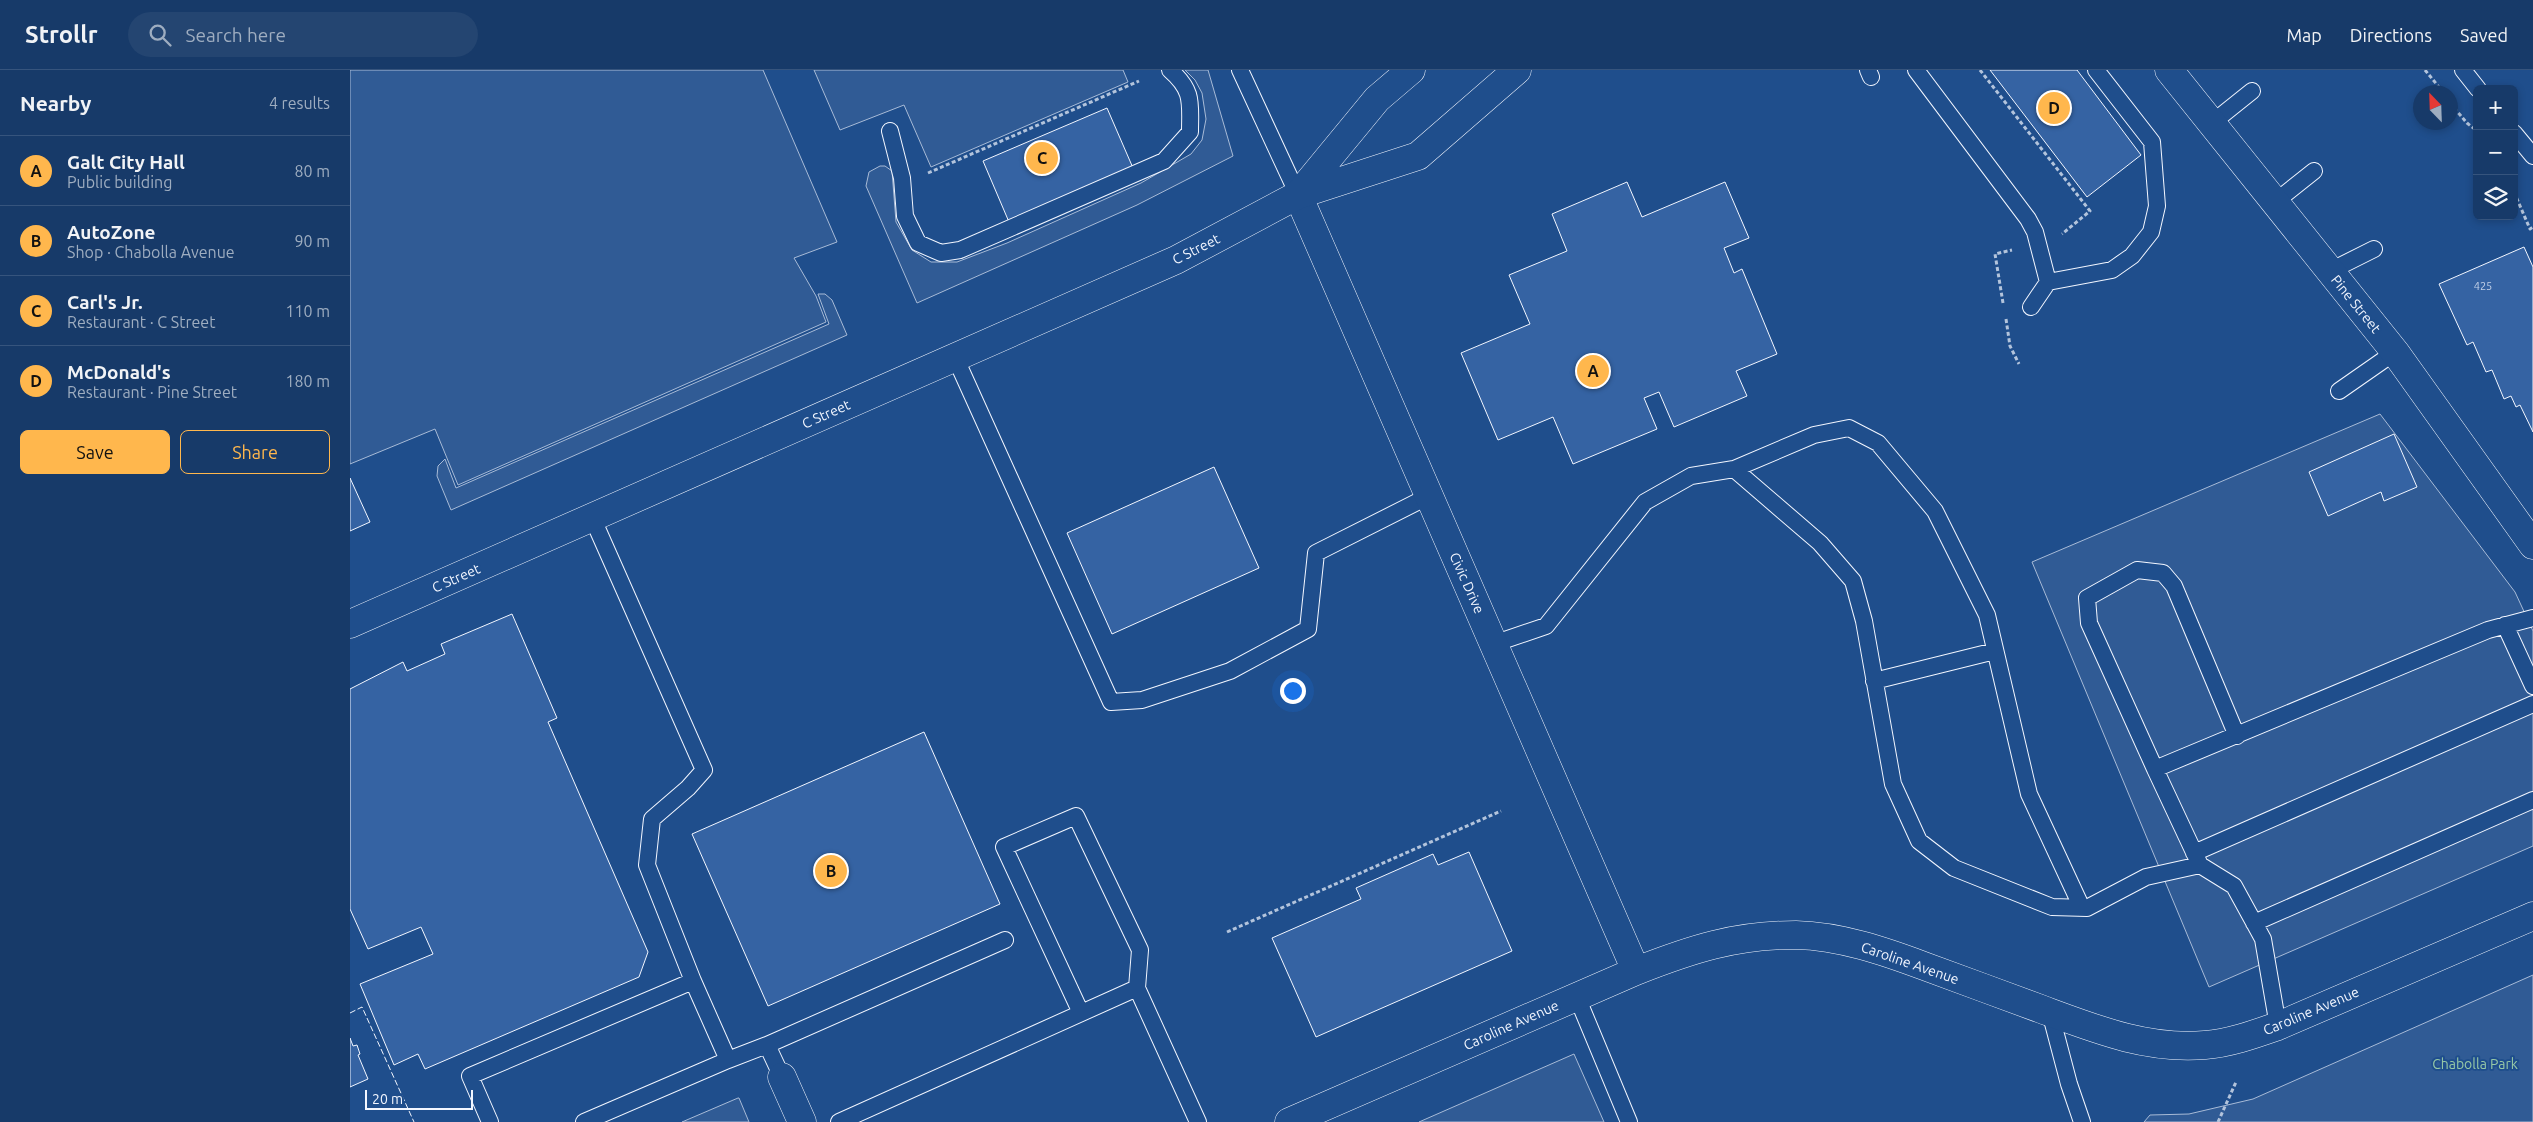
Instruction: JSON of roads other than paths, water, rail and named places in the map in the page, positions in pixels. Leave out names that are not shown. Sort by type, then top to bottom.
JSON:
[{"type":"street","name":"C Street","points":[[1298,195],[1377,100],[1411,70]]},
{"type":"street","name":"C Street","points":[[350,624],[1176,260],[1298,195],[1418,156],[1516,70]]},
{"type":"street","name":"Pine Street","points":[[2169,70],[2395,352],[2533,545]]},
{"type":"street","name":"Civic Drive","points":[[1298,195],[1636,971]]},
{"type":"street","name":"Caroline Avenue","points":[[1289,1122],[1636,971],[1698,948],[1742,938],[1798,935],[1852,943],[1894,955],[2115,1036],[2156,1044],[2206,1045],[2246,1037],[2278,1026],[2533,916]]},
{"type":"street","points":[[782,1077],[802,1122]]},
{"type":"lane","points":[[890,131],[902,184],[905,216],[918,243],[941,254],[960,250],[1164,162],[1190,132],[1190,96],[1181,79],[1170,70]]},
{"type":"lane","points":[[1240,70],[1298,195]]},
{"type":"lane","points":[[1916,70],[2028,219],[2035,232],[2048,282]]},
{"type":"lane","points":[[2031,307],[2048,282],[2112,270],[2132,256],[2151,232],[2157,206],[2152,142],[2096,70]]},
{"type":"lane","points":[[2463,70],[2475,85]]},
{"type":"lane","points":[[2212,123],[2252,91]]},
{"type":"lane","points":[[2518,138],[2533,156]]},
{"type":"lane","points":[[2275,202],[2314,170]]},
{"type":"lane","points":[[2330,272],[2374,250]]},
{"type":"lane","points":[[2339,391],[2395,352]]},
{"type":"lane","points":[[954,358],[1111,702],[1142,700],[1230,671],[1308,628],[1316,553],[1429,496]]},
{"type":"lane","points":[[1493,644],[1546,626],[1645,502],[1691,476],[1734,469],[1814,435],[1850,428],[1878,443],[1935,511],[1987,615],[2029,794],[2082,908]]},
{"type":"lane","points":[[1734,469],[1820,544],[1853,581],[1864,621],[1893,784],[1919,841],[1954,868],[2052,907],[2087,908],[2146,877],[2197,859],[2533,704]]},
{"type":"lane","points":[[592,517],[704,770],[688,788],[652,819],[647,865],[693,981],[728,1060]]},
{"type":"lane","points":[[2237,736],[2174,586],[2162,573],[2137,570],[2087,598],[2088,623],[2197,859],[2234,886],[2263,940],[2278,1026]]},
{"type":"lane","points":[[2155,770],[2488,630],[2533,618]]},
{"type":"lane","points":[[2506,625],[2533,686]]},
{"type":"lane","points":[[1874,681],[1995,652]]},
{"type":"lane","points":[[2254,923],[2533,800]]},
{"type":"lane","points":[[1081,1013],[1004,847],[1076,816],[1140,950],[1138,988],[1198,1122]]},
{"type":"lane","points":[[584,1122],[728,1060],[768,1045],[1005,940]]},
{"type":"lane","points":[[490,1122],[470,1076],[693,981]]},
{"type":"lane","points":[[839,1122],[1138,988]]},
{"type":"lane","points":[[1577,997],[1630,1122]]},
{"type":"lane","points":[[2050,1012],[2069,1084],[2082,1122]]},
{"type":"lane","points":[[768,1045],[782,1077]]},
{"type":"place","name":"McDonald's","points":[[2054,108]]},
{"type":"place","name":"Carl's Jr.","points":[[1042,158]]},
{"type":"place","name":"Galt City Hall","points":[[1593,371]]},
{"type":"place","name":"AutoZone","points":[[831,871]]},
{"type":"park label","name":"Chabolla Park","points":[[2475,1064]]}]
